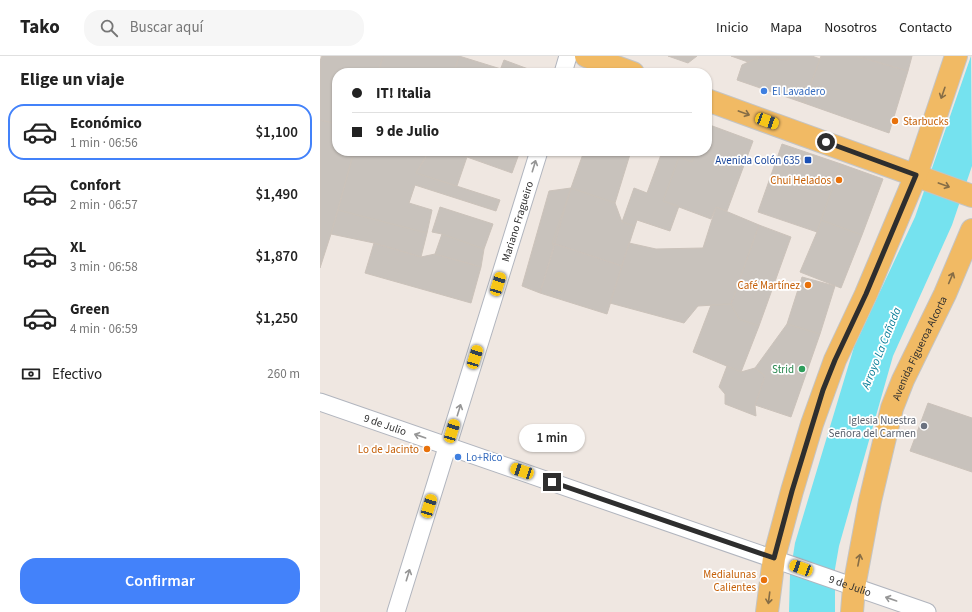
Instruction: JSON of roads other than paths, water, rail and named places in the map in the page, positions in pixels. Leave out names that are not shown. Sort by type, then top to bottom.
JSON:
[{"type":"main road","points":[[586,56],[619,68]]},
{"type":"main road","points":[[767,612],[774,558],[792,491],[823,390],[835,360],[866,294],[916,175],[956,56]]},
{"type":"main road","points":[[712,102],[972,196]]},
{"type":"main road","name":"Avenida Figueroa Alcorta","points":[[852,612],[854,587],[872,494],[892,408],[903,380],[944,294],[972,230]]},
{"type":"street","points":[[564,68],[568,56]]},
{"type":"street","name":"Mariano Fragueiro","points":[[396,612],[537,156]]},
{"type":"street","name":"9 de Julio","points":[[320,402],[927,612]]},
{"type":"water","name":"Arroyo La Cañada","points":[[971,56],[972,166],[952,225],[893,356],[839,546],[835,569],[835,612],[789,612],[790,575],[795,543],[854,347],[915,217]]},
{"type":"place","name":"El Lavadero","points":[[764,91]]},
{"type":"place","name":"Starbucks","points":[[895,121]]},
{"type":"place","name":"Avenida Colón 635","points":[[808,160]]},
{"type":"place","name":"Chui Helados","points":[[839,180]]},
{"type":"place","name":"Café Martínez","points":[[808,285]]},
{"type":"place","name":"Strid","points":[[802,369]]},
{"type":"place","name":"Iglesia Nuestra Señora del Carmen","points":[[924,426]]},
{"type":"place","name":"Lo de Jacinto","points":[[427,449]]},
{"type":"place","name":"Lo+Rico","points":[[458,457]]},
{"type":"place","name":"Medialunas Calientes","points":[[764,580]]}]
